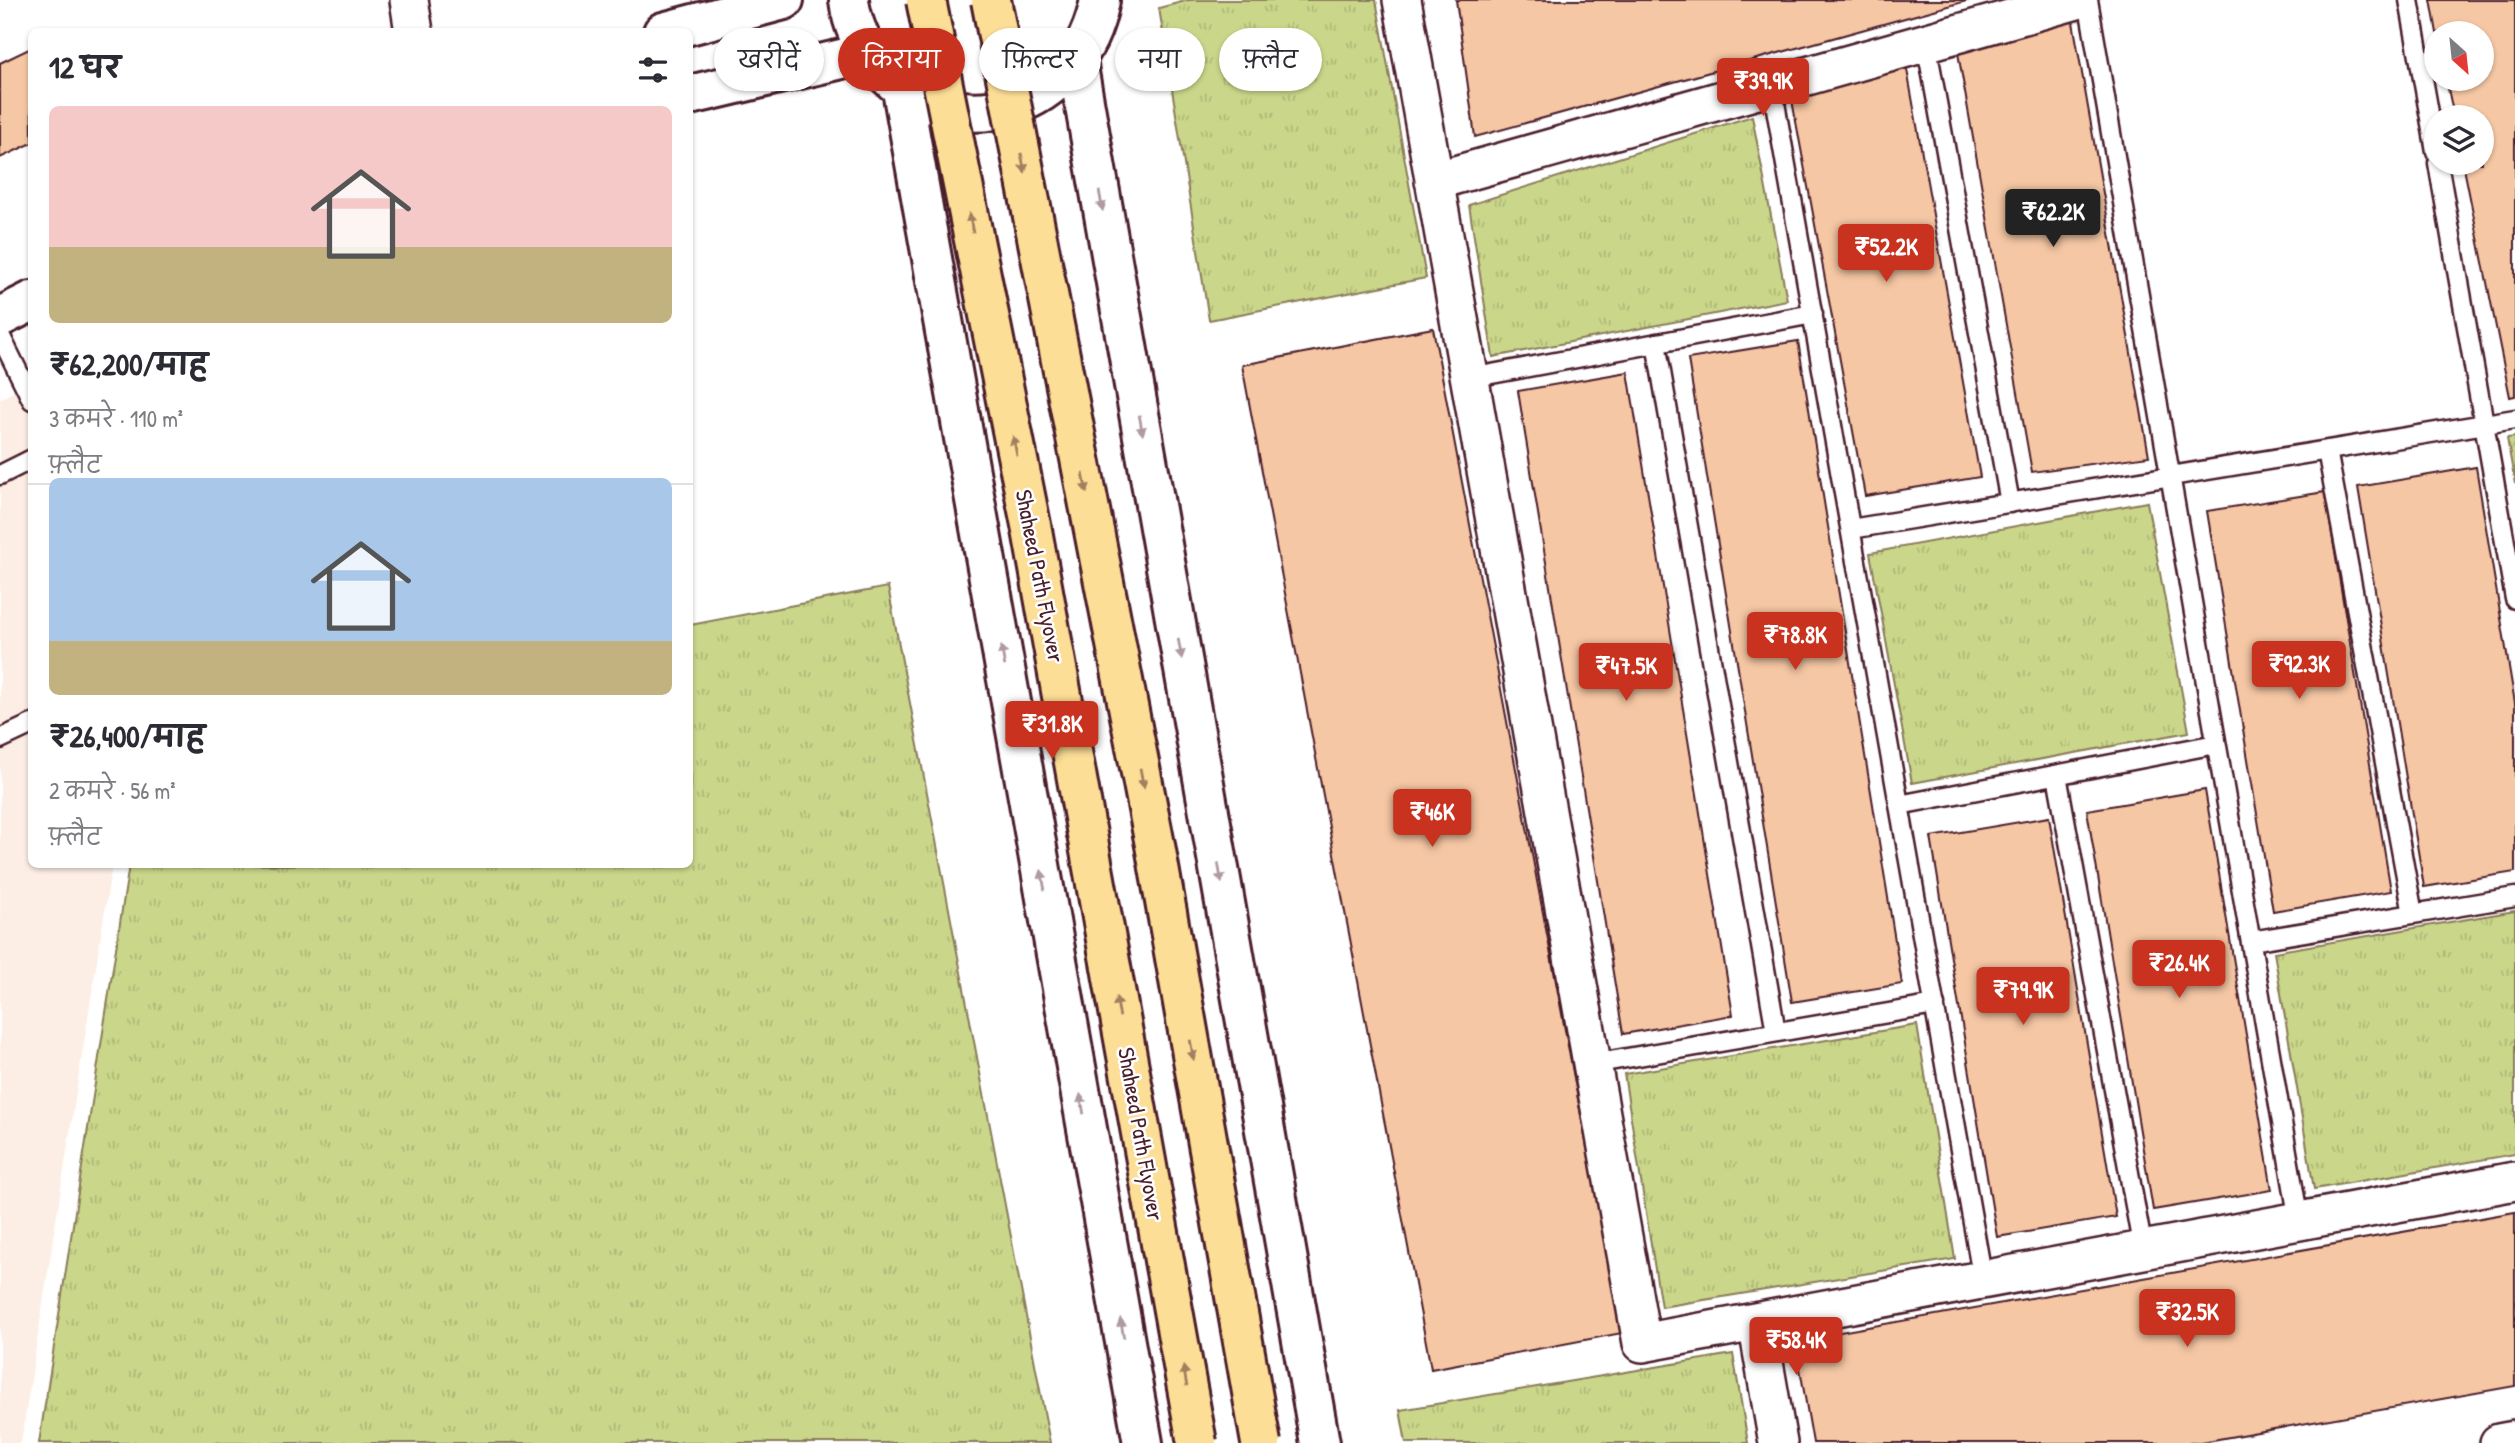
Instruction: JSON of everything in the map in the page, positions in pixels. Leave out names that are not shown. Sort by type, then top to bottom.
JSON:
[{"type":"highway","name":"Shaheed Path Flyover","points":[[926,0],[1032,530],[1197,1443]]},
{"type":"highway","points":[[991,0],[1155,845],[1261,1443]]},
{"type":"street","points":[[409,0],[413,28]]},
{"type":"street","points":[[678,28],[784,0]]},
{"type":"street","points":[[849,0],[850,14],[856,28]]},
{"type":"street","points":[[1094,28],[1100,0]]},
{"type":"street","points":[[1402,0],[1642,1343],[2515,1181]]},
{"type":"street","points":[[1434,181],[2077,0]]},
{"type":"street","points":[[693,94],[838,60]]},
{"type":"street","points":[[902,91],[1143,1443]]},
{"type":"street","points":[[904,91],[938,107],[969,112],[1015,106],[1043,91]]},
{"type":"street","points":[[1082,91],[1320,1443]]},
{"type":"street","points":[[0,317],[28,303]]},
{"type":"street","points":[[1757,1322],[1777,1443]]},
{"type":"street","points":[[2499,1443],[2515,1440]]},
{"type":"lane","points":[[2088,0],[2299,1221]]},
{"type":"lane","points":[[2409,0],[2428,105]]},
{"type":"lane","points":[[1926,42],[2010,503]]},
{"type":"lane","points":[[1772,86],[1983,1280]]},
{"type":"lane","points":[[2440,175],[2515,599]]},
{"type":"lane","points":[[1470,378],[1813,314]]},
{"type":"lane","points":[[0,335],[28,392]]},
{"type":"lane","points":[[1656,343],[1776,1032]]},
{"type":"lane","points":[[1851,529],[2515,419]]},
{"type":"lane","points":[[2327,450],[2413,914]]},
{"type":"lane","points":[[0,474],[28,461]]},
{"type":"lane","points":[[0,739],[28,726]]},
{"type":"lane","points":[[1899,805],[2217,744]]},
{"type":"lane","points":[[2057,775],[2143,1250]]},
{"type":"lane","points":[[2250,942],[2515,897]]},
{"type":"lane","points":[[1592,1064],[1935,1005]]},
{"type":"shaded area","points":[[28,384],[28,868],[112,868],[21,1443],[0,1443],[0,399]]},
{"type":"green space","points":[[1189,0],[1376,0],[1426,278],[1209,320],[1172,91],[1205,91],[1205,28],[1162,28],[1159,8]]},
{"type":"green space","points":[[1752,116],[1787,300],[1493,357],[1469,205]]},
{"type":"green space","points":[[2515,437],[2515,484],[2507,438]]},
{"type":"green space","points":[[2147,502],[2189,732],[1912,783],[1870,553]]},
{"type":"green space","points":[[888,587],[1050,1443],[39,1443],[129,868],[693,868],[693,624]]},
{"type":"green space","points":[[2515,911],[2515,1154],[2314,1189],[2274,952]]},
{"type":"green space","points":[[1917,1025],[1955,1259],[1661,1307],[1624,1074]]},
{"type":"green space","points":[[1733,1354],[1748,1443],[1406,1443],[1400,1410]]},
{"type":"building","points":[[1456,0],[1970,0],[1475,137]]},
{"type":"building","points":[[2431,0],[2515,0],[2515,396],[2510,397],[2465,175],[2494,175],[2494,105],[2451,105],[2449,91],[2494,91],[2494,21],[2435,21]]},
{"type":"building","points":[[2072,16],[2149,456],[2032,472],[1958,53]]},
{"type":"building","points":[[28,49],[28,145],[0,158],[0,63]]},
{"type":"building","points":[[1906,64],[1980,477],[1865,496],[1792,100]]},
{"type":"building","points":[[1433,328],[1622,1333],[1431,1369],[1242,365]]},
{"type":"building","points":[[1798,341],[1902,984],[1792,1002],[1688,359]]},
{"type":"building","points":[[1628,372],[1733,1015],[1623,1034],[1518,391]]},
{"type":"building","points":[[2476,467],[2515,703],[2515,872],[2424,887],[2358,487]]},
{"type":"building","points":[[2325,492],[2391,891],[2273,911],[2207,511]]},
{"type":"building","points":[[2205,790],[2272,1190],[2153,1210],[2087,810]]},
{"type":"building","points":[[2049,817],[2116,1217],[1997,1237],[1931,837]]},
{"type":"building","points":[[2515,1212],[2515,1386],[2196,1443],[1813,1443],[1795,1340]]}]
